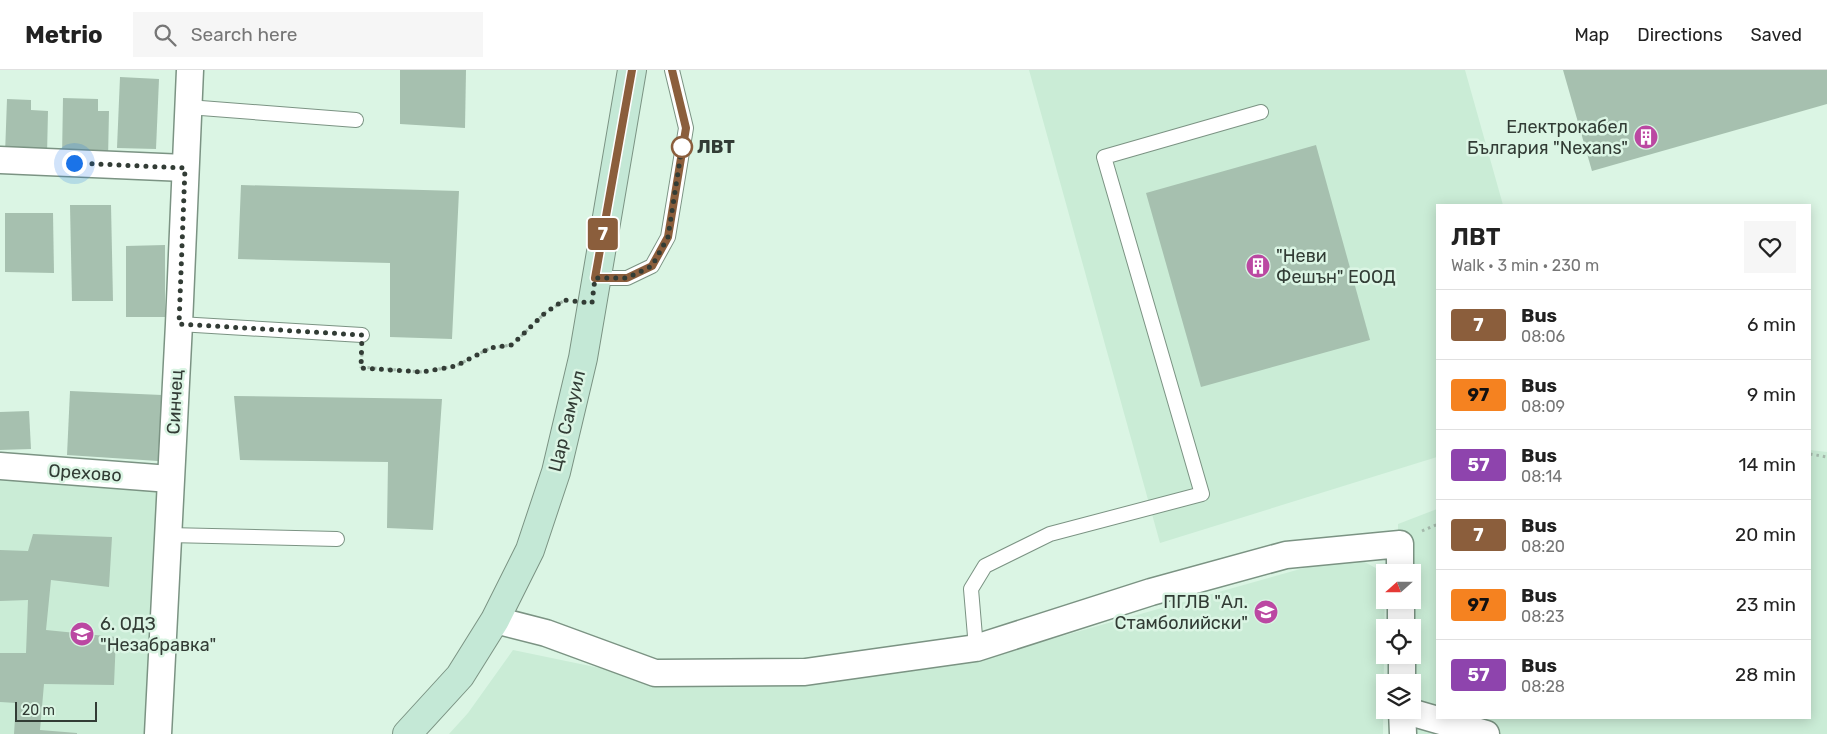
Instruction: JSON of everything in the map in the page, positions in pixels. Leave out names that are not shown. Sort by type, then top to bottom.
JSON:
[{"type":"street","name":"Синчец","points":[[158,734],[190,70]]},
{"type":"street","name":"Цар Самуил","points":[[407,734],[460,676],[495,620],[530,550],[556,472],[583,358],[632,70]]},
{"type":"street","points":[[0,160],[185,168]]},
{"type":"street","name":"Орехово","points":[[0,466],[170,479]]},
{"type":"street","points":[[495,620],[546,633],[655,673],[805,672],[976,648],[1151,592],[1286,555],[1400,544],[1400,564]]},
{"type":"street","points":[[1421,715],[1486,734]]},
{"type":"street","points":[[1403,719],[1403,734]]},
{"type":"lane","points":[[594,291],[652,266],[668,237],[686,128],[672,70]]},
{"type":"lane","points":[[188,107],[356,120]]},
{"type":"lane","points":[[976,648],[971,589],[985,566],[1050,534],[1202,494],[1104,157],[1261,112]]},
{"type":"lane","points":[[179,324],[362,335]]},
{"type":"lane","points":[[168,535],[337,539]]},
{"type":"path","points":[[362,335],[361,368],[422,372],[456,366],[490,348],[512,345],[545,313],[564,300],[594,291]]},
{"type":"path","points":[[1811,454],[1827,456]]},
{"type":"shaded area","points":[[1029,70],[1465,70],[1503,204],[1436,204],[1436,457],[1160,543]]},
{"type":"shaded area","points":[[1811,450],[1827,452],[1827,734],[1400,734],[1408,719],[1421,719],[1421,674],[1412,674],[1412,664],[1421,664],[1421,619],[1412,619],[1412,609],[1421,609],[1421,564],[1398,564],[1398,524],[1436,509],[1436,719],[1811,719]]},
{"type":"shaded area","name":"6. ОДЗ \"Незабравка\"","points":[[0,466],[170,479],[158,734],[0,734]]},
{"type":"shaded area","name":"ПГЛВ \"Ал. Стамболийски\"","points":[[1336,559],[1361,560],[1376,568],[1376,609],[1385,609],[1384,619],[1376,619],[1376,664],[1384,664],[1384,674],[1376,674],[1376,719],[1383,719],[1383,734],[449,734],[468,713],[513,650],[672,683],[748,686],[970,662]]},
{"type":"building","points":[[400,70],[466,70],[465,128],[400,124]]},
{"type":"building","name":"Електрокабел България \"Nexans\"","points":[[1563,70],[1827,70],[1827,104],[1592,171]]},
{"type":"building","points":[[120,77],[159,79],[156,149],[117,148]]},
{"type":"building","points":[[63,98],[98,99],[98,111],[109,111],[108,159],[62,158]]},
{"type":"building","points":[[7,99],[31,100],[31,110],[48,111],[47,155],[5,154]]},
{"type":"building","name":"\"Неви Фешън\" ЕООД","points":[[1316,145],[1370,340],[1201,387],[1146,193]]},
{"type":"building","points":[[241,185],[459,191],[452,339],[390,337],[390,263],[238,259]]},
{"type":"building","points":[[70,205],[111,205],[113,301],[72,301]]},
{"type":"building","points":[[5,213],[53,213],[54,273],[5,272]]},
{"type":"building","points":[[165,245],[165,317],[126,317],[126,246]]},
{"type":"building","points":[[70,391],[162,395],[158,461],[67,455]]},
{"type":"building","points":[[234,396],[442,399],[433,530],[387,528],[388,462],[240,460]]},
{"type":"building","points":[[29,411],[31,449],[0,450],[0,412]]},
{"type":"building","points":[[33,534],[112,537],[109,587],[51,580],[46,630],[116,637],[114,685],[44,684],[40,730],[77,734],[14,734],[16,703],[0,702],[0,653],[26,653],[28,600],[0,601],[0,550],[28,551]]},
{"type":"bus line","name":"7","points":[[632,70],[595,278],[627,278],[652,266],[668,237],[686,128],[672,70]]},
{"type":"place","name":"Електрокабел България \"Nexans\"","points":[[1646,137]]},
{"type":"place","name":"ЛВТ","points":[[682,147]]},
{"type":"place","name":"\"Неви Фешън\" ЕООД","points":[[1258,266]]},
{"type":"place","name":"ПГЛВ \"Ал. Стамболийски\"","points":[[1266,612]]},
{"type":"place","name":"6. ОДЗ \"Незабравка\"","points":[[82,634]]},
{"type":"route","points":[[74,163],[185,168],[179,324],[362,335],[361,368],[422,372],[456,366],[490,348],[512,345],[545,313],[564,300],[592,303],[595,278],[627,278],[652,266],[668,237],[682,147]]}]
